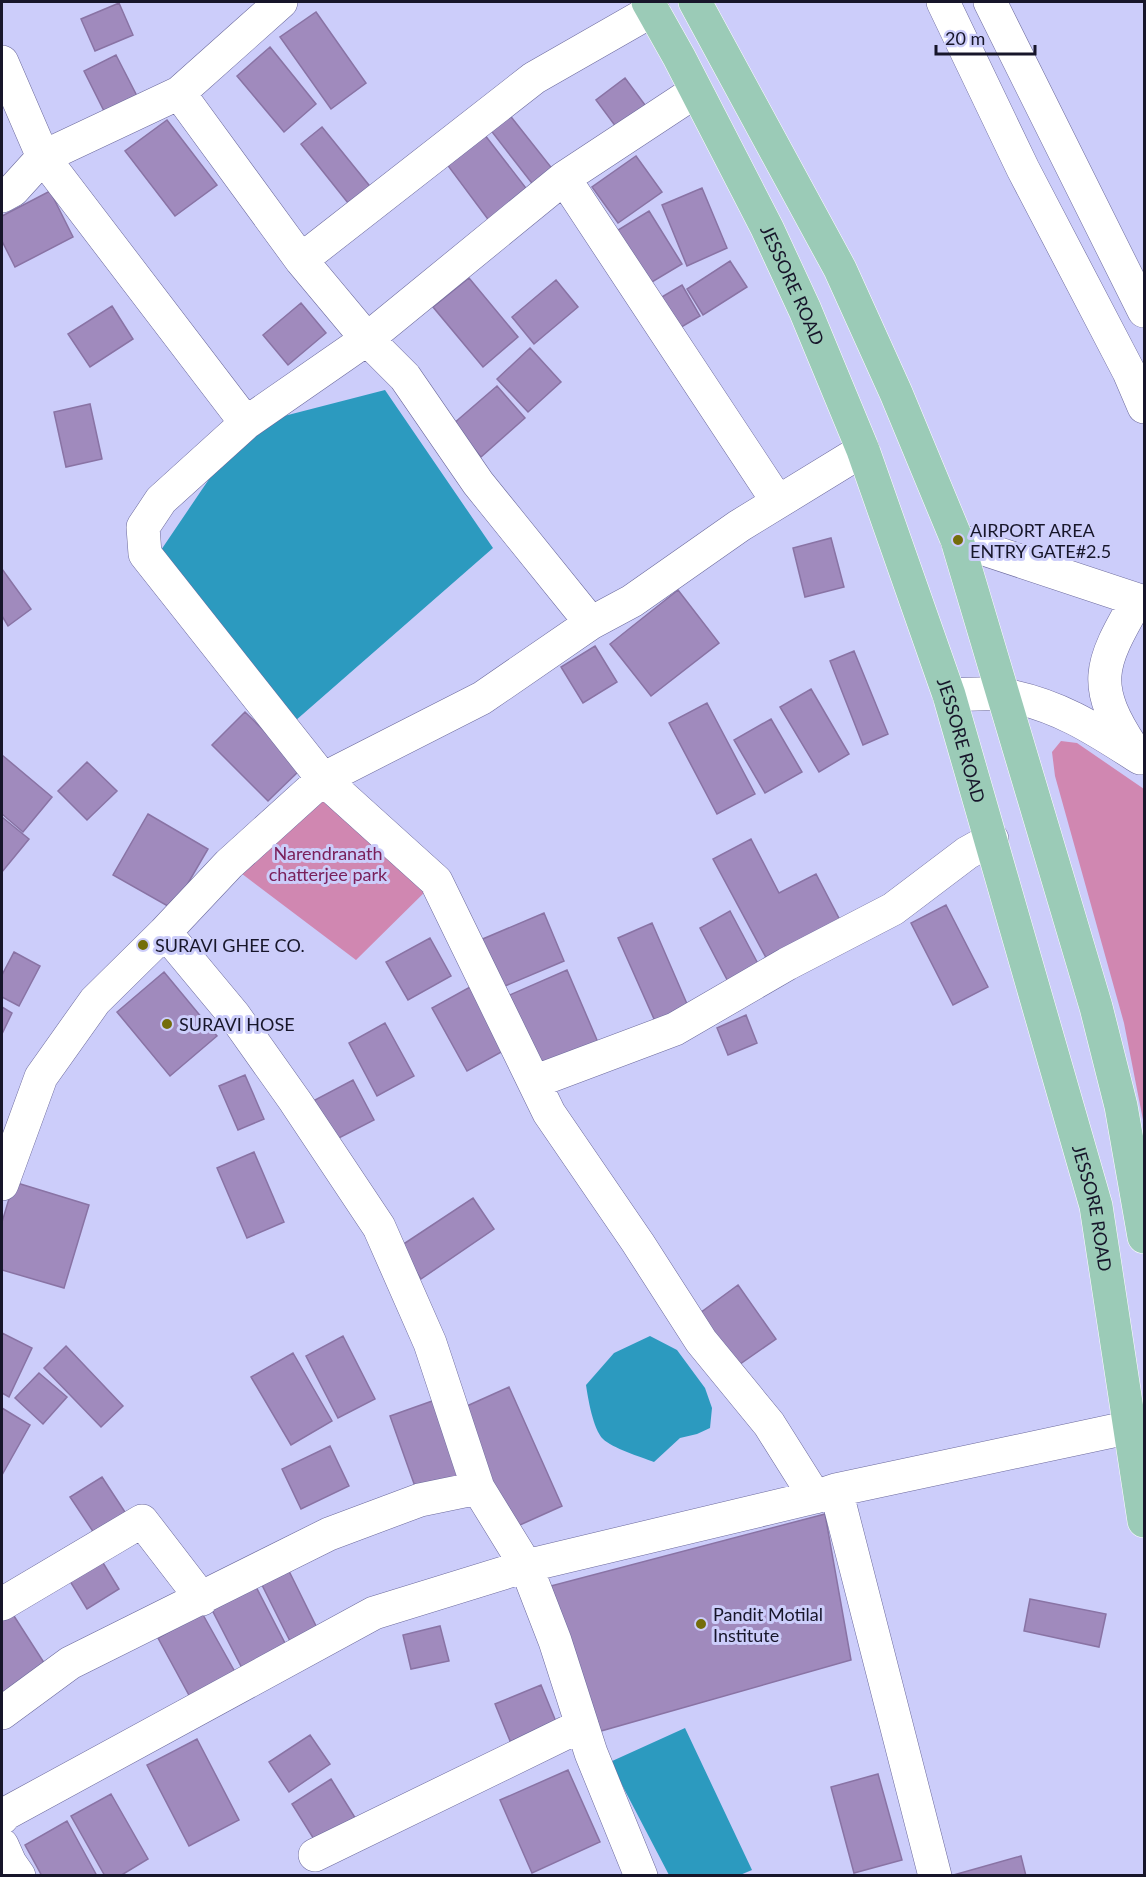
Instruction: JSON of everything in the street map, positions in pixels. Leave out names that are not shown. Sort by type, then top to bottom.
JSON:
[{"type":"main road","points":[[695,2],[840,269],[896,393],[957,540],[1098,1018],[1121,1106],[1144,1237]]},
{"type":"main road","name":"JESSORE ROAD","points":[[650,6],[782,258],[805,310],[863,450],[949,695],[1096,1206],[1144,1521]]},
{"type":"street","points":[[2,196],[13,190],[43,157],[179,93],[281,2]]},
{"type":"street","points":[[943,2],[1023,169],[1129,372],[1144,407]]},
{"type":"street","points":[[990,2],[1144,311]]},
{"type":"street","points":[[301,260],[534,78],[650,6]]},
{"type":"street","points":[[2,62],[43,157],[246,423]]},
{"type":"street","points":[[696,91],[564,178],[367,339],[246,423],[161,500],[143,527],[145,554],[323,779],[436,881],[549,1113],[638,1242],[701,1341],[826,1493],[935,1875]]},
{"type":"street","points":[[179,93],[301,260],[367,339],[405,377],[477,483],[591,623]]},
{"type":"street","points":[[564,178],[778,502]]},
{"type":"street","points":[[2,1184],[41,1077],[95,1000],[165,932],[229,864],[323,779],[482,698],[591,623],[632,601],[739,526],[863,450]]},
{"type":"street","points":[[957,540],[1141,601],[1118,633],[1107,657],[1103,681],[1117,726],[1142,760]]},
{"type":"street","points":[[949,695],[1003,694],[1056,708],[1092,727],[1142,760]]},
{"type":"street","points":[[534,1082],[675,1029],[787,964],[893,909],[967,853],[992,839]]},
{"type":"street","points":[[165,932],[234,1015],[379,1227],[430,1343],[478,1488],[526,1566],[555,1641],[591,1753],[642,1875]]},
{"type":"street","points":[[2,1818],[5,1814],[374,1613],[526,1566],[826,1493],[1131,1427]]},
{"type":"street","points":[[2,1713],[70,1663],[328,1534],[420,1500],[478,1488]]},
{"type":"street","points":[[2,1604],[142,1521],[202,1599]]},
{"type":"street","points":[[315,1855],[582,1725]]},
{"type":"street","points":[[2,1845],[10,1863],[19,1875]]},
{"type":"green space","points":[[1061,741],[1077,743],[1144,789],[1144,1125],[1124,1023],[1055,776],[1052,752]]},
{"type":"green space","name":"Narendranath chatterjee park","points":[[323,779],[436,881],[356,960],[229,864]]},
{"type":"water","points":[[385,390],[493,548],[295,721],[159,553],[245,426]]},
{"type":"water","points":[[650,1336],[677,1350],[705,1388],[712,1408],[710,1428],[680,1438],[654,1462],[620,1449],[603,1439],[594,1421],[586,1385],[614,1353]]},
{"type":"water","points":[[685,1728],[752,1870],[740,1875],[669,1875],[610,1762]]},
{"type":"building","points":[[119,3],[133,35],[95,51],[81,19]]},
{"type":"building","points":[[316,12],[366,83],[331,109],[280,37]]},
{"type":"building","points":[[270,47],[316,104],[284,132],[237,76]]},
{"type":"building","points":[[116,55],[138,98],[106,115],[84,71]]},
{"type":"building","points":[[625,78],[651,113],[622,135],[596,100]]},
{"type":"building","points":[[508,113],[558,176],[538,191],[489,128]]},
{"type":"building","points":[[167,120],[217,185],[175,216],[125,151]]},
{"type":"building","points":[[322,127],[377,195],[356,213],[301,144]]},
{"type":"building","points":[[481,130],[529,192],[490,222],[443,159]]},
{"type":"building","points":[[636,156],[662,192],[618,223],[592,187]]},
{"type":"building","points":[[702,188],[727,248],[687,266],[662,205]]},
{"type":"building","points":[[50,191],[73,237],[15,267],[2,241],[2,216]]},
{"type":"building","points":[[649,211],[682,264],[642,288],[610,235]]},
{"type":"building","points":[[730,261],[747,287],[703,315],[687,289]]},
{"type":"building","points":[[469,278],[518,337],[483,367],[433,307]]},
{"type":"building","points":[[556,280],[578,307],[534,344],[512,317]]},
{"type":"building","points":[[682,285],[700,316],[673,332],[655,301]]},
{"type":"building","points":[[301,303],[326,333],[288,365],[263,335]]},
{"type":"building","points":[[112,306],[133,339],[90,367],[68,334]]},
{"type":"building","points":[[530,348],[561,382],[528,412],[497,379]]},
{"type":"building","points":[[497,386],[525,418],[481,457],[453,424]]},
{"type":"building","points":[[90,404],[102,459],[66,467],[54,412]]},
{"type":"building","points":[[831,538],[844,587],[805,597],[793,548]]},
{"type":"building","points":[[2,569],[31,609],[8,626],[2,616]]},
{"type":"building","points":[[678,590],[719,643],[651,696],[610,644]]},
{"type":"building","points":[[595,646],[617,682],[583,703],[561,667]]},
{"type":"building","points":[[854,651],[888,734],[863,745],[830,661]]},
{"type":"building","points":[[811,689],[849,754],[819,772],[780,707]]},
{"type":"building","points":[[707,703],[755,794],[717,814],[669,723]]},
{"type":"building","points":[[245,712],[302,768],[268,801],[212,745]]},
{"type":"building","points":[[771,719],[802,772],[765,793],[734,740]]},
{"type":"building","points":[[2,755],[52,797],[23,832],[2,814]]},
{"type":"building","points":[[87,762],[117,791],[87,820],[58,791]]},
{"type":"building","points":[[148,814],[208,849],[173,909],[113,875]]},
{"type":"building","points":[[2,817],[29,839],[2,872]]},
{"type":"building","points":[[751,839],[779,893],[816,874],[843,926],[770,965],[713,859]]},
{"type":"building","points":[[946,905],[988,987],[953,1005],[911,923]]},
{"type":"building","points":[[730,911],[764,975],[733,991],[700,928]]},
{"type":"building","points":[[544,913],[564,961],[498,989],[478,941]]},
{"type":"building","points":[[652,923],[691,1013],[658,1028],[618,938]]},
{"type":"building","points":[[430,938],[451,976],[408,1000],[386,962]]},
{"type":"building","points":[[14,952],[40,966],[19,1006],[2,997],[2,975]]},
{"type":"building","points":[[567,970],[600,1047],[538,1074],[505,997]]},
{"type":"building","name":"SURAVI HOSE","points":[[164,972],[217,1036],[170,1076],[117,1012]]},
{"type":"building","points":[[470,987],[505,1050],[467,1071],[432,1008]]},
{"type":"building","points":[[2,1007],[12,1013],[2,1034]]},
{"type":"building","points":[[746,1015],[757,1043],[728,1055],[717,1028]]},
{"type":"building","points":[[385,1023],[414,1076],[377,1096],[349,1043]]},
{"type":"building","points":[[245,1075],[264,1119],[238,1130],[219,1086]]},
{"type":"building","points":[[353,1080],[374,1120],[333,1141],[313,1101]]},
{"type":"building","points":[[254,1152],[284,1222],[247,1238],[217,1168]]},
{"type":"building","points":[[14,1182],[89,1205],[64,1288],[2,1270],[2,1222]]},
{"type":"building","points":[[473,1198],[494,1229],[421,1279],[399,1247]]},
{"type":"building","points":[[738,1285],[776,1339],[733,1369],[696,1316]]},
{"type":"building","points":[[2,1333],[32,1348],[9,1397],[2,1393]]},
{"type":"building","points":[[343,1336],[375,1399],[338,1418],[306,1356]]},
{"type":"building","points":[[66,1346],[123,1406],[101,1427],[44,1368]]},
{"type":"building","points":[[293,1353],[332,1421],[291,1445],[251,1377]]},
{"type":"building","points":[[39,1373],[67,1397],[43,1424],[15,1398]]},
{"type":"building","points":[[509,1387],[562,1506],[511,1529],[458,1410]]},
{"type":"building","points":[[435,1400],[462,1476],[417,1492],[390,1416]]},
{"type":"building","points":[[2,1408],[30,1425],[2,1475]]},
{"type":"building","points":[[330,1446],[349,1486],[301,1509],[282,1469]]},
{"type":"building","points":[[102,1477],[125,1512],[94,1533],[70,1497]]},
{"type":"building","name":"Pandit Motilal Institute","points":[[825,1514],[851,1660],[594,1733],[547,1587]]},
{"type":"building","points":[[97,1553],[119,1589],[87,1609],[65,1573]]},
{"type":"building","points":[[287,1567],[318,1630],[291,1643],[260,1581]]},
{"type":"building","points":[[253,1581],[288,1649],[244,1672],[209,1604]]},
{"type":"building","points":[[1030,1599],[1106,1614],[1099,1647],[1024,1631]]},
{"type":"building","points":[[5,1602],[50,1672],[2,1700],[2,1605]]},
{"type":"building","points":[[202,1613],[235,1672],[190,1697],[158,1638]]},
{"type":"building","points":[[440,1626],[449,1661],[411,1669],[403,1635]]},
{"type":"building","points":[[541,1685],[559,1729],[513,1748],[495,1704]]},
{"type":"building","points":[[310,1735],[330,1764],[289,1792],[269,1762]]},
{"type":"building","points":[[197,1739],[239,1820],[189,1846],[147,1765]]},
{"type":"building","points":[[568,1770],[600,1842],[532,1873],[500,1800]]},
{"type":"building","points":[[878,1774],[902,1860],[854,1873],[831,1787]]},
{"type":"building","points":[[331,1779],[359,1824],[320,1849],[292,1804]]},
{"type":"building","points":[[111,1794],[148,1859],[120,1876],[105,1876],[71,1816]]},
{"type":"building","points":[[67,1821],[97,1876],[42,1876],[25,1845]]},
{"type":"building","points":[[1021,1856],[1026,1876],[950,1876]]},
{"type":"place","name":"AIRPORT AREA ENTRY GATE#2.5","points":[[958,540]]},
{"type":"place","name":"SURAVI GHEE CO.","points":[[143,945]]},
{"type":"place","name":"SURAVI HOSE","points":[[167,1024]]},
{"type":"place","name":"Pandit Motilal Institute","points":[[701,1624]]}]
